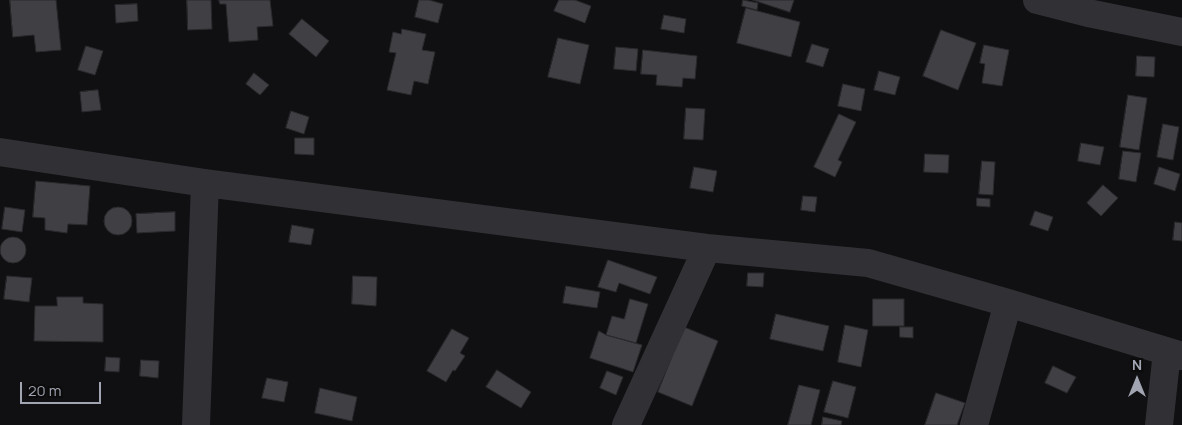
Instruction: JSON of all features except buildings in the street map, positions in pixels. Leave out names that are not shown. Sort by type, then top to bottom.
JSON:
[{"type":"street","points":[[1037,0],[1088,13],[1182,32]]},
{"type":"street","points":[[0,152],[205,183],[706,248],[868,264],[1008,303],[1174,354],[1159,425]]},
{"type":"street","points":[[196,425],[205,183]]},
{"type":"street","points":[[626,425],[706,248]]},
{"type":"street","points":[[974,425],[1008,303]]}]
